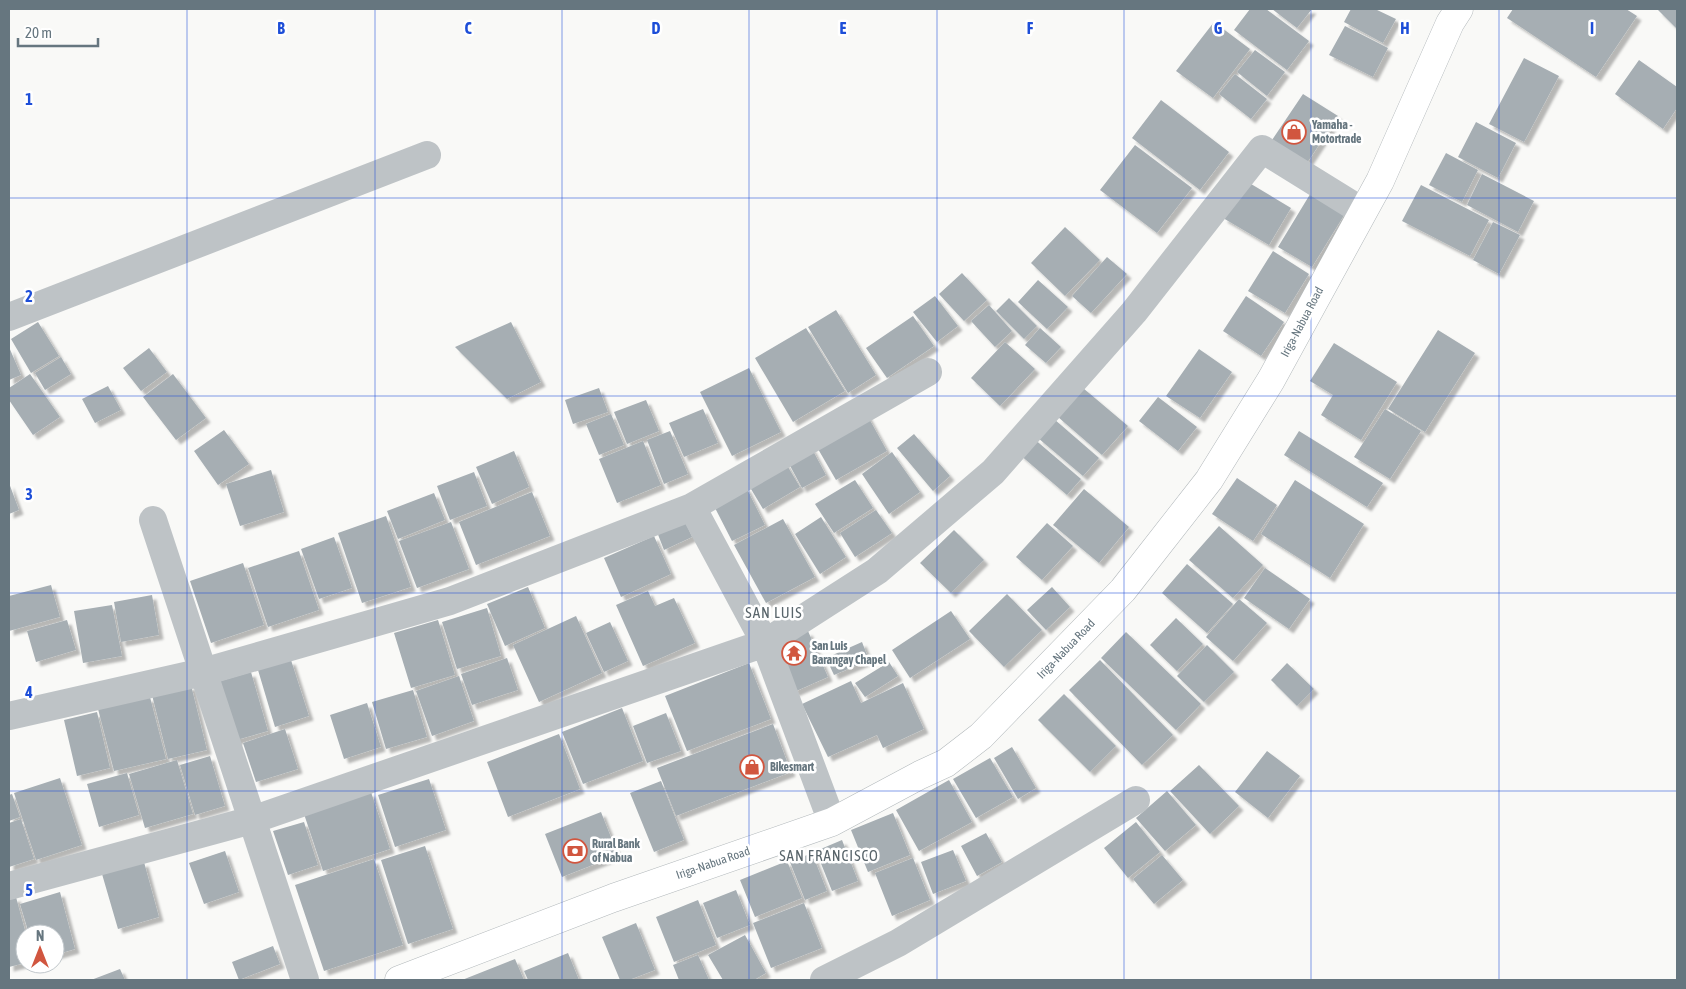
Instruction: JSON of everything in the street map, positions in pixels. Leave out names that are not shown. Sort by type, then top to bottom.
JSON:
[{"type":"main road","name":"Iriga-Nabua Road","points":[[399,980],[612,898],[832,822],[946,763],[981,736],[1123,590],[1209,480],[1271,380],[1380,181],[1450,23],[1460,9]]},
{"type":"street","points":[[9,886],[252,820],[765,642],[877,571],[993,472],[1134,312],[1262,148],[1362,211]]},
{"type":"street","points":[[9,317],[427,155]]},
{"type":"street","points":[[9,716],[203,672],[450,601],[692,507],[928,372]]},
{"type":"street","points":[[692,507],[765,642],[832,822]]},
{"type":"street","points":[[153,520],[305,980]]},
{"type":"street","points":[[824,980],[898,943],[1136,800]]},
{"type":"building","points":[[1250,9],[1266,9],[1309,41],[1287,70],[1234,30]]},
{"type":"building","points":[[1272,9],[1312,9],[1297,28]]},
{"type":"building","points":[[1351,9],[1375,9],[1396,19],[1383,43],[1344,22]]},
{"type":"building","points":[[1513,9],[1626,9],[1637,16],[1596,77],[1507,18]]},
{"type":"building","points":[[1677,9],[1677,29],[1658,10]]},
{"type":"building","points":[[1214,22],[1250,49],[1213,98],[1176,71]]},
{"type":"building","points":[[1345,26],[1388,48],[1373,77],[1329,55]]},
{"type":"building","points":[[1255,50],[1285,72],[1267,96],[1237,72]]},
{"type":"building","points":[[1524,58],[1559,76],[1524,142],[1489,124]]},
{"type":"building","points":[[1639,60],[1677,87],[1677,108],[1663,129],[1615,94]]},
{"type":"building","points":[[1235,74],[1267,99],[1251,119],[1219,94]]},
{"type":"building","points":[[1303,94],[1338,116],[1307,163],[1272,140]]},
{"type":"building","points":[[1161,100],[1229,152],[1200,190],[1132,138]]},
{"type":"building","points":[[1476,122],[1516,143],[1498,178],[1458,157]]},
{"type":"building","points":[[1135,145],[1192,188],[1157,233],[1100,190]]},
{"type":"building","points":[[1446,153],[1478,170],[1462,202],[1429,185]]},
{"type":"building","points":[[1482,174],[1534,201],[1518,232],[1467,205]]},
{"type":"building","points":[[1246,181],[1291,208],[1269,245],[1223,218]]},
{"type":"building","points":[[1421,185],[1489,220],[1470,256],[1402,221]]},
{"type":"building","points":[[1312,191],[1346,212],[1312,267],[1278,247]]},
{"type":"building","points":[[1493,222],[1520,235],[1499,274],[1473,260]]},
{"type":"building","points":[[1065,227],[1100,260],[1065,296],[1031,263]]},
{"type":"building","points":[[1273,251],[1309,274],[1285,313],[1248,291]]},
{"type":"building","points":[[1107,257],[1127,274],[1091,313],[1072,296]]},
{"type":"building","points":[[962,273],[987,300],[964,321],[939,294]]},
{"type":"building","points":[[1038,280],[1068,307],[1047,329],[1018,302]]},
{"type":"building","points":[[935,296],[958,326],[937,342],[913,312]]},
{"type":"building","points":[[1246,296],[1284,322],[1261,356],[1223,331]]},
{"type":"building","points":[[1009,298],[1037,326],[1024,339],[996,311]]},
{"type":"building","points":[[989,305],[1012,331],[995,347],[971,321]]},
{"type":"building","points":[[836,310],[876,375],[848,393],[808,327]]},
{"type":"building","points":[[913,316],[934,346],[887,378],[866,348]]},
{"type":"building","points":[[38,322],[59,356],[31,373],[11,339]]},
{"type":"building","points":[[511,322],[541,382],[507,399],[455,347]]},
{"type":"building","points":[[806,328],[845,391],[793,422],[755,358]]},
{"type":"building","points":[[1040,328],[1061,347],[1046,363],[1025,345]]},
{"type":"building","points":[[1438,330],[1475,353],[1425,432],[1388,409]]},
{"type":"building","points":[[1005,342],[1035,369],[1000,406],[971,378]]},
{"type":"building","points":[[1334,343],[1397,382],[1361,440],[1321,415],[1333,395],[1310,381]]},
{"type":"building","points":[[9,347],[21,375],[9,380]]},
{"type":"building","points":[[149,348],[167,372],[141,391],[123,368]]},
{"type":"building","points":[[1199,349],[1232,372],[1200,418],[1166,396]]},
{"type":"building","points":[[61,357],[71,374],[45,390],[35,373]]},
{"type":"building","points":[[749,368],[781,432],[732,456],[700,392]]},
{"type":"building","points":[[30,374],[60,417],[33,435],[9,400],[9,388]]},
{"type":"building","points":[[173,374],[206,418],[176,440],[143,397]]},
{"type":"building","points":[[108,386],[121,410],[95,423],[82,399]]},
{"type":"building","points":[[599,388],[608,412],[573,424],[565,400]]},
{"type":"building","points":[[1083,388],[1128,426],[1102,455],[1058,417]]},
{"type":"building","points":[[1158,397],[1197,427],[1178,451],[1139,421]]},
{"type":"building","points":[[646,400],[659,431],[627,444],[614,412]]},
{"type":"building","points":[[703,409],[718,443],[684,457],[669,423]]},
{"type":"building","points":[[1385,409],[1421,431],[1390,479],[1354,457]]},
{"type":"building","points":[[866,413],[887,451],[836,480],[814,442]]},
{"type":"building","points":[[611,414],[624,445],[599,455],[586,424]]},
{"type":"building","points":[[1054,419],[1099,458],[1083,476],[1038,438]]},
{"type":"building","points":[[224,430],[249,464],[218,485],[194,451]]},
{"type":"building","points":[[670,431],[688,474],[664,484],[647,440]]},
{"type":"building","points":[[1299,431],[1383,483],[1367,507],[1284,455]]},
{"type":"building","points":[[914,434],[950,476],[933,491],[897,448]]},
{"type":"building","points":[[1033,438],[1081,479],[1067,495],[1019,454]]},
{"type":"building","points":[[643,441],[661,485],[617,503],[599,459]]},
{"type":"building","points":[[811,447],[826,475],[802,488],[787,460]]},
{"type":"building","points":[[514,451],[529,487],[492,504],[476,467]]},
{"type":"building","points":[[892,452],[920,492],[889,514],[862,474]]},
{"type":"building","points":[[785,462],[800,487],[763,509],[748,484]]},
{"type":"building","points":[[271,470],[284,512],[240,526],[226,484]]},
{"type":"building","points":[[474,472],[487,506],[450,520],[437,486]]},
{"type":"building","points":[[1237,478],[1277,505],[1253,541],[1212,514]]},
{"type":"building","points":[[855,480],[873,508],[834,533],[815,504]]},
{"type":"building","points":[[1295,480],[1364,524],[1330,578],[1261,534]]},
{"type":"building","points":[[9,483],[19,510],[9,514]]},
{"type":"building","points":[[746,487],[765,525],[732,541],[713,504]]},
{"type":"building","points":[[1084,489],[1129,527],[1099,563],[1053,525]]},
{"type":"building","points":[[532,492],[550,536],[476,565],[459,522]]},
{"type":"building","points":[[434,493],[445,520],[398,539],[387,511]]},
{"type":"building","points":[[876,510],[892,533],[855,557],[840,533]]},
{"type":"building","points":[[386,516],[411,587],[362,603],[338,533]]},
{"type":"building","points":[[821,517],[846,557],[820,574],[795,534]]},
{"type":"building","points":[[684,519],[692,537],[664,550],[657,532]]},
{"type":"building","points":[[783,519],[815,577],[766,603],[734,545]]},
{"type":"building","points":[[451,522],[469,569],[417,588],[399,541]]},
{"type":"building","points":[[1047,523],[1073,546],[1042,580],[1016,557]]},
{"type":"building","points":[[1219,526],[1263,565],[1233,598],[1189,560]]},
{"type":"building","points":[[954,530],[984,560],[951,593],[920,563]]},
{"type":"building","points":[[654,536],[671,574],[621,597],[604,558]]},
{"type":"building","points":[[334,537],[352,588],[319,599],[301,549]]},
{"type":"building","points":[[299,551],[319,610],[268,627],[248,568]]},
{"type":"building","points":[[243,563],[264,625],[211,643],[190,581]]},
{"type":"building","points":[[1187,564],[1233,604],[1207,633],[1162,593]]},
{"type":"building","points":[[1265,568],[1310,599],[1289,629],[1244,598]]},
{"type":"building","points":[[51,585],[60,617],[9,631],[9,596]]},
{"type":"building","points":[[528,587],[545,628],[505,646],[487,604]]},
{"type":"building","points":[[1052,587],[1070,607],[1046,630],[1027,610]]},
{"type":"building","points":[[648,591],[655,606],[674,598],[695,643],[643,666],[616,605]]},
{"type":"building","points":[[1007,594],[1042,630],[1004,667],[969,631]]},
{"type":"building","points":[[152,595],[159,635],[121,642],[114,602]]},
{"type":"building","points":[[1239,599],[1267,623],[1233,661],[1206,637]]},
{"type":"building","points":[[112,605],[122,656],[83,663],[74,611]]},
{"type":"building","points":[[487,608],[501,656],[457,669],[442,622]]},
{"type":"building","points":[[951,611],[970,639],[910,678],[892,650]]},
{"type":"building","points":[[576,616],[602,673],[539,702],[513,645]]},
{"type":"building","points":[[1176,618],[1203,644],[1177,671],[1150,645]]},
{"type":"building","points":[[67,620],[76,650],[36,662],[27,631]]},
{"type":"building","points":[[438,620],[455,675],[411,688],[394,633]]},
{"type":"building","points":[[610,622],[628,661],[604,672],[586,633]]},
{"type":"building","points":[[808,631],[828,677],[794,692],[774,645]]},
{"type":"building","points":[[1126,632],[1201,704],[1176,730],[1101,658]]},
{"type":"building","points":[[862,642],[869,660],[834,675],[826,658]]},
{"type":"building","points":[[1207,645],[1234,672],[1204,702],[1177,676]]},
{"type":"building","points":[[507,658],[518,690],[472,705],[461,674]]},
{"type":"building","points":[[291,660],[309,716],[275,727],[258,670]]},
{"type":"building","points":[[1100,660],[1173,735],[1142,765],[1069,690]]},
{"type":"building","points":[[889,662],[898,676],[865,697],[855,683]]},
{"type":"building","points":[[749,663],[771,719],[687,751],[665,696]]},
{"type":"building","points":[[1287,663],[1314,689],[1297,706],[1271,680]]},
{"type":"building","points":[[251,672],[268,731],[233,741],[217,682]]},
{"type":"building","points":[[459,676],[474,721],[432,736],[416,691]]},
{"type":"building","points":[[851,681],[861,703],[903,683],[924,729],[883,748],[877,735],[828,757],[802,704]]},
{"type":"building","points":[[191,685],[207,750],[168,759],[152,695]]},
{"type":"building","points":[[413,690],[427,737],[386,749],[372,702]]},
{"type":"building","points":[[1064,694],[1116,746],[1090,772],[1038,720]]},
{"type":"building","points":[[150,697],[166,759],[114,771],[98,709]]},
{"type":"building","points":[[367,703],[381,747],[344,759],[330,715]]},
{"type":"building","points":[[622,708],[643,761],[583,784],[562,732]]},
{"type":"building","points":[[97,712],[110,768],[77,776],[64,720]]},
{"type":"building","points":[[666,713],[681,751],[647,763],[633,726]]},
{"type":"building","points":[[773,724],[791,772],[676,816],[657,768]]},
{"type":"building","points":[[285,729],[298,769],[256,782],[243,743]]},
{"type":"building","points":[[559,734],[580,789],[508,817],[487,762]]},
{"type":"building","points":[[1012,747],[1036,788],[1018,799],[994,758]]},
{"type":"building","points":[[1267,751],[1300,776],[1268,818],[1235,792]]},
{"type":"building","points":[[210,756],[225,806],[195,815],[180,765]]},
{"type":"building","points":[[990,758],[1013,797],[976,818],[953,779]]},
{"type":"building","points":[[177,760],[193,814],[145,828],[129,774]]},
{"type":"building","points":[[1199,765],[1239,806],[1210,834],[1170,791]]},
{"type":"building","points":[[127,773],[139,815],[99,827],[87,784]]},
{"type":"building","points":[[60,778],[82,845],[36,860],[14,793]]},
{"type":"building","points":[[429,779],[446,830],[395,847],[378,795]]},
{"type":"building","points":[[949,780],[972,822],[919,851],[896,810]]},
{"type":"building","points":[[661,781],[684,840],[654,852],[630,793]]},
{"type":"building","points":[[1167,791],[1196,825],[1165,851],[1136,818]]},
{"type":"building","points":[[371,792],[390,849],[323,871],[304,814]]},
{"type":"building","points":[[12,794],[20,817],[9,821],[9,795]]},
{"type":"building","points":[[601,812],[618,855],[562,877],[545,834]]},
{"type":"building","points":[[893,813],[910,855],[868,872],[851,830]]},
{"type":"building","points":[[21,819],[34,859],[9,867],[9,823]]},
{"type":"building","points":[[304,822],[318,865],[288,875],[273,831]]},
{"type":"building","points":[[1136,822],[1160,852],[1128,878],[1104,848]]},
{"type":"building","points":[[986,833],[1002,862],[977,876],[961,846]]},
{"type":"building","points":[[842,840],[858,881],[832,891],[816,851]]},
{"type":"building","points":[[425,846],[453,929],[408,944],[381,860]]},
{"type":"building","points":[[953,850],[966,881],[933,894],[921,862]]},
{"type":"building","points":[[225,851],[239,892],[204,904],[189,863]]},
{"type":"building","points":[[812,853],[827,891],[805,900],[790,862]]},
{"type":"building","points":[[1162,855],[1183,880],[1154,904],[1133,879]]},
{"type":"building","points":[[913,858],[930,900],[892,916],[875,873]]},
{"type":"building","points":[[374,859],[403,945],[324,971],[295,885]]},
{"type":"building","points":[[787,861],[802,898],[755,917],[740,880]]},
{"type":"building","points":[[144,862],[159,917],[118,929],[102,874]]},
{"type":"building","points":[[736,890],[750,925],[717,938],[703,903]]},
{"type":"building","points":[[60,892],[75,949],[65,952],[65,924],[26,924],[20,904]]},
{"type":"building","points":[[16,897],[23,924],[15,924],[15,966],[9,967],[9,899]]},
{"type":"building","points":[[698,900],[716,945],[674,962],[656,917]]},
{"type":"building","points":[[804,903],[822,948],[771,968],[753,923]]},
{"type":"building","points":[[636,923],[655,970],[629,980],[620,980],[602,937]]},
{"type":"building","points":[[745,935],[766,973],[754,980],[723,980],[708,955]]},
{"type":"building","points":[[273,946],[280,964],[239,980],[232,962]]},
{"type":"building","points":[[568,953],[579,980],[528,980],[524,971]]},
{"type":"building","points":[[698,955],[709,980],[679,980],[673,965]]},
{"type":"building","points":[[515,959],[524,980],[462,980]]},
{"type":"building","points":[[120,969],[125,980],[91,980]]},
{"type":"place","name":"Yamaha - Motortrade","points":[[1294,132]]},
{"type":"place","name":"San Luis Barangay Chapel","points":[[794,653]]},
{"type":"place","name":"Bikesmart","points":[[752,767]]},
{"type":"place","name":"Rural Bank of Nabua","points":[[575,851]]},
{"type":"district","name":"SAN LUIS","points":[[774,612]]},
{"type":"district","name":"SAN FRANCISCO","points":[[829,855]]}]
